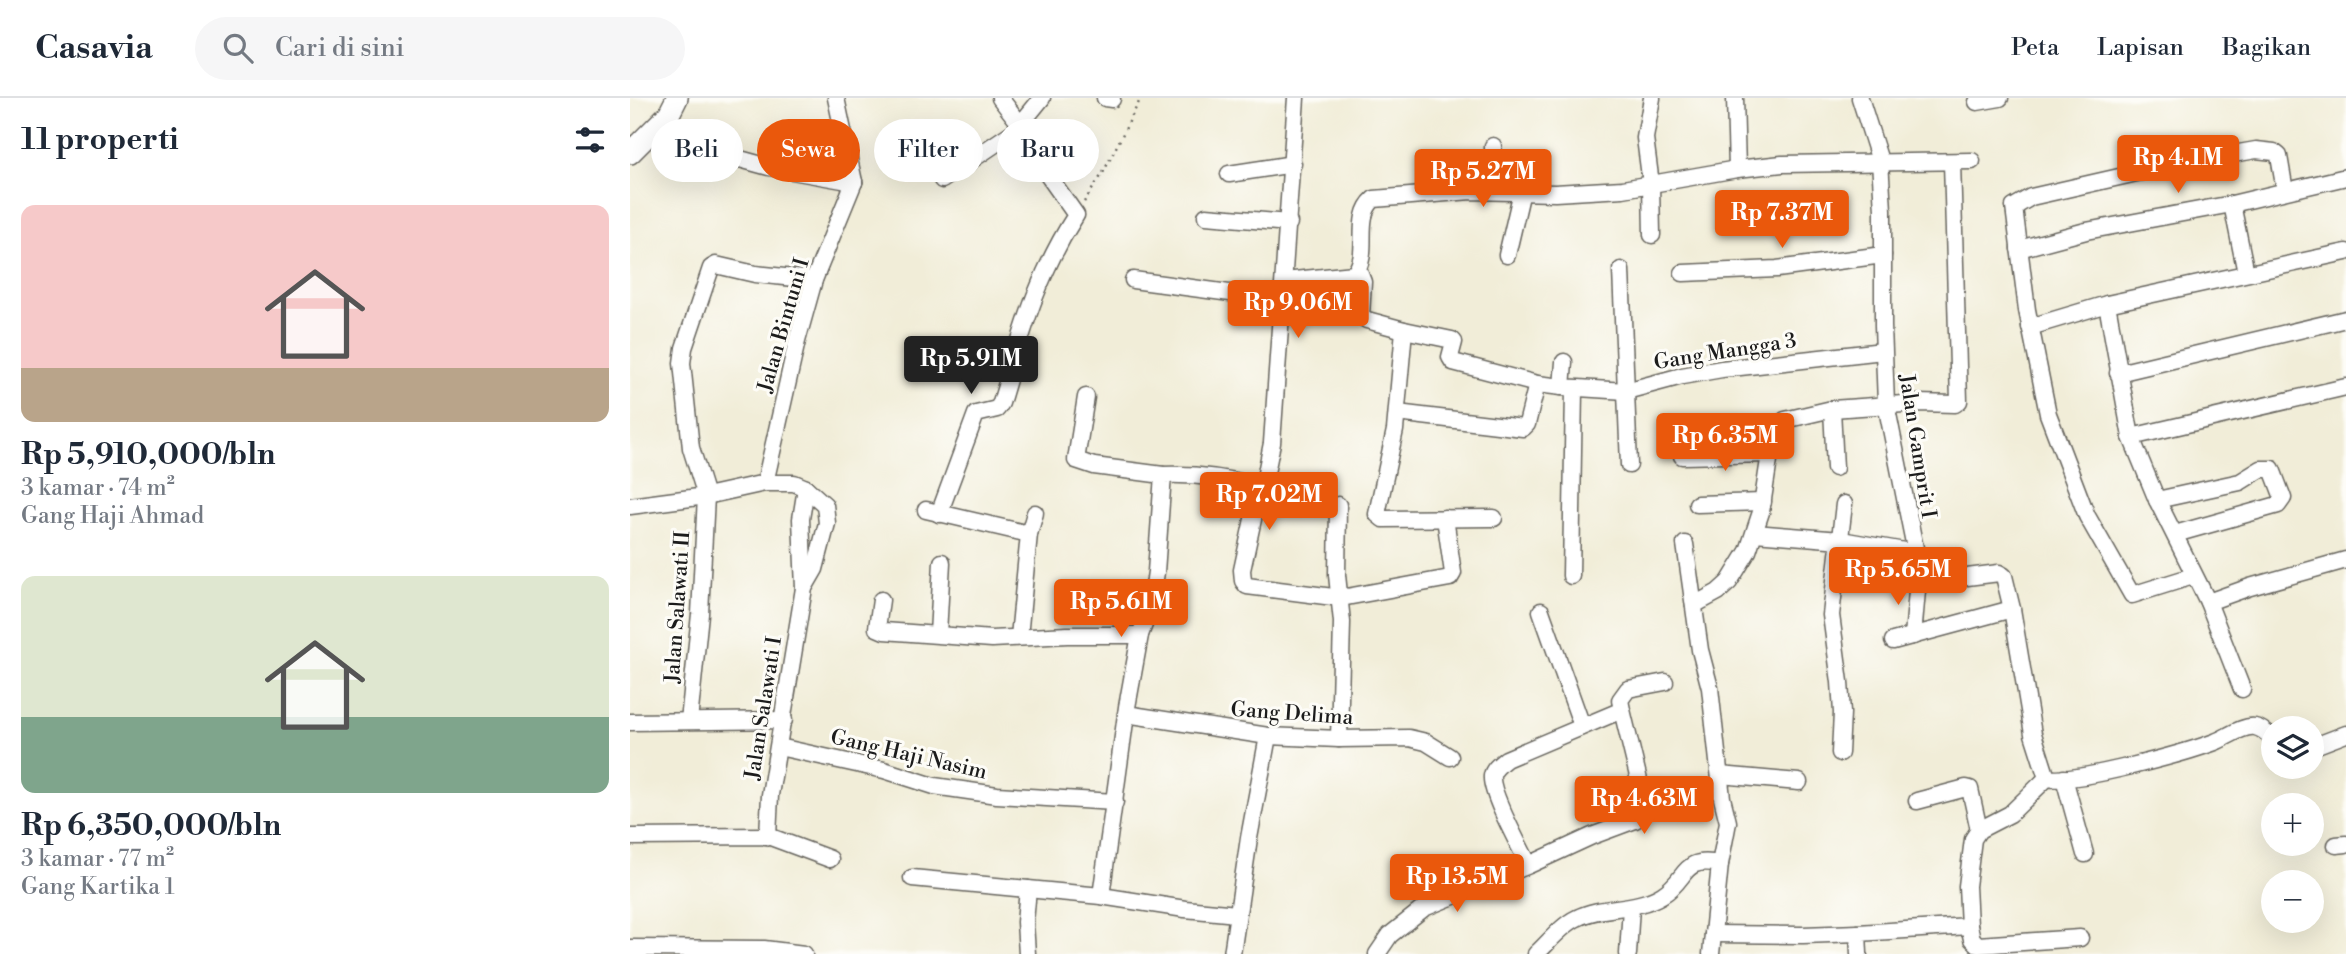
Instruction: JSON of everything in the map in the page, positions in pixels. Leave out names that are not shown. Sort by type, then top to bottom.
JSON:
[{"type":"street","points":[[664,119],[677,98]]},
{"type":"street","points":[[836,98],[840,119]]},
{"type":"street","points":[[999,98],[1013,119]]},
{"type":"street","points":[[1025,119],[1042,98]]},
{"type":"street","points":[[1297,98],[1272,443],[1265,478],[1260,487],[1242,581],[1247,586],[1341,598],[1450,578],[1453,573],[1445,518]]},
{"type":"street","points":[[1652,98],[1645,138],[1651,184],[1653,235]]},
{"type":"street","points":[[1735,98],[1737,169]]},
{"type":"street","name":"Jalan Gamprit I","points":[[1860,98],[1880,161],[1886,404],[1916,553],[1919,583],[1913,636]]},
{"type":"street","points":[[1977,102],[2000,98]]},
{"type":"street","points":[[630,153],[651,131]]},
{"type":"street","points":[[1493,146],[1493,191]]},
{"type":"street","points":[[2193,576],[2132,595],[2088,516],[2048,414],[2030,327],[2014,207],[2023,200],[2181,163],[2256,150],[2274,152],[2279,156],[2285,191]]},
{"type":"street","points":[[1284,281],[1350,276],[1358,270],[1363,216],[1367,205],[1374,199],[1493,191],[1555,193],[1623,189],[1782,164],[1972,161]]},
{"type":"street","points":[[1694,605],[1718,592],[1729,582],[1748,551],[1763,502],[1773,434],[1785,420],[1832,409],[1886,404],[1955,404],[1961,398],[1952,162]]},
{"type":"street","points":[[1229,174],[1293,164]]},
{"type":"street","points":[[2019,249],[2085,231],[2232,204],[2346,177]]},
{"type":"street","name":"Jalan Bintuni I","points":[[765,483],[797,341],[814,280],[854,182]]},
{"type":"street","points":[[1028,534],[932,512],[976,414],[997,409],[1001,403],[1035,293],[1050,258],[1076,215],[1054,182]]},
{"type":"street","points":[[1507,255],[1521,191]]},
{"type":"street","points":[[2232,204],[2246,273]]},
{"type":"street","points":[[1206,216],[1289,223]]},
{"type":"street","points":[[2030,327],[2108,304],[2346,252]]},
{"type":"street","points":[[1683,273],[1777,269],[1883,255]]},
{"type":"street","points":[[706,496],[691,448],[682,363],[684,348],[711,268],[723,265],[755,274],[814,280]]},
{"type":"street","points":[[1358,270],[1363,282],[1361,316],[1404,330],[1397,413],[1377,514],[1383,519],[1494,518]]},
{"type":"street","points":[[1621,270],[1629,465]]},
{"type":"street","points":[[1133,280],[1282,300]]},
{"type":"street","points":[[2108,304],[2131,436],[2157,500],[2208,602],[2242,690]]},
{"type":"street","points":[[2118,373],[2346,319]]},
{"type":"street","name":"Gang Mangga 3","points":[[1404,330],[1452,340],[1454,342],[1450,357],[1453,362],[1537,384],[1626,391],[1682,376],[1722,369],[1883,351]]},
{"type":"street","points":[[1564,362],[1568,388],[1571,576]]},
{"type":"street","points":[[1397,413],[1523,428],[1527,424],[1537,384]]},
{"type":"street","points":[[2131,436],[2346,387]]},
{"type":"street","points":[[1086,397],[1076,460],[1094,466],[1163,475],[1189,474],[1260,487]]},
{"type":"street","points":[[1832,409],[1835,468]]},
{"type":"street","points":[[1682,456],[1769,454]]},
{"type":"street","points":[[2157,500],[2240,482],[2261,469],[2272,469],[2283,498],[2278,505],[2175,534]]},
{"type":"street","points":[[1101,896],[1126,714],[1140,635],[1151,606],[1163,475]]},
{"type":"street","points":[[630,506],[706,496],[765,483],[794,483],[806,488]]},
{"type":"street","name":"Jalan Salawati I","points":[[768,835],[770,795],[804,588],[801,519],[806,488]]},
{"type":"street","name":"Jalan Salawati I","points":[[804,588],[815,569],[827,523],[825,505],[806,488]]},
{"type":"street","name":"Jalan Salawati II","points":[[689,721],[700,614],[706,496]]},
{"type":"street","points":[[1697,504],[1763,502]]},
{"type":"street","points":[[1840,753],[1840,682],[1831,615],[1844,504]]},
{"type":"street","points":[[1338,505],[1338,575],[1342,622],[1339,739]]},
{"type":"street","points":[[1019,637],[1028,534],[1035,513]]},
{"type":"street","points":[[1755,533],[1841,540],[1916,553]]},
{"type":"street","points":[[1685,544],[1700,650],[1710,688],[1722,798],[1728,822],[1720,864],[1711,954]]},
{"type":"street","points":[[2208,602],[2250,587],[2346,560]]},
{"type":"street","points":[[938,634],[943,562]]},
{"type":"street","points":[[1919,583],[1999,573],[2004,576],[2033,734],[2047,778]]},
{"type":"street","points":[[881,600],[877,628],[880,630],[992,639],[1140,635]]},
{"type":"street","points":[[1893,641],[2012,609]]},
{"type":"street","points":[[1541,611],[1582,726]]},
{"type":"street","points":[[1377,954],[1390,934],[1424,908],[1635,820],[1643,814],[1646,805],[1620,700],[1628,689],[1665,682]]},
{"type":"street","points":[[1529,865],[1493,790],[1492,775],[1496,767],[1506,759],[1622,710]]},
{"type":"street","name":"Gang Delima","points":[[1126,714],[1268,736],[1409,738],[1426,742],[1450,757]]},
{"type":"street","points":[[630,723],[784,720]]},
{"type":"street","points":[[2080,938],[1978,945],[1972,939],[1967,886],[1973,839],[1979,831],[2010,814],[2047,778],[2064,778],[2130,766],[2213,743],[2249,728],[2255,727],[2261,731]]},
{"type":"street","points":[[2324,742],[2346,734]]},
{"type":"street","points":[[1232,954],[1268,736]]},
{"type":"street","name":"Gang Haji Nasim","points":[[779,747],[884,771],[934,786],[997,795],[1115,803]]},
{"type":"street","points":[[1720,775],[1800,782]]},
{"type":"street","points":[[2064,778],[2085,854]]},
{"type":"street","points":[[1917,801],[1970,789],[1979,831]]},
{"type":"street","points":[[630,837],[768,835],[830,859]]},
{"type":"street","points":[[1536,954],[1577,918],[1661,896],[1692,864],[1704,861],[1720,864]]},
{"type":"street","points":[[912,878],[1101,896],[1237,914]]},
{"type":"street","points":[[1027,954],[1025,922],[1028,889]]},
{"type":"street","points":[[1629,954],[1631,906]]},
{"type":"street","points":[[1713,934],[1803,935],[1969,926]]},
{"type":"street","points":[[1858,933],[1858,954]]},
{"type":"street","points":[[630,948],[764,949],[804,954]]},
{"type":"path","points":[[1076,215],[1103,173],[1141,98]]}]
